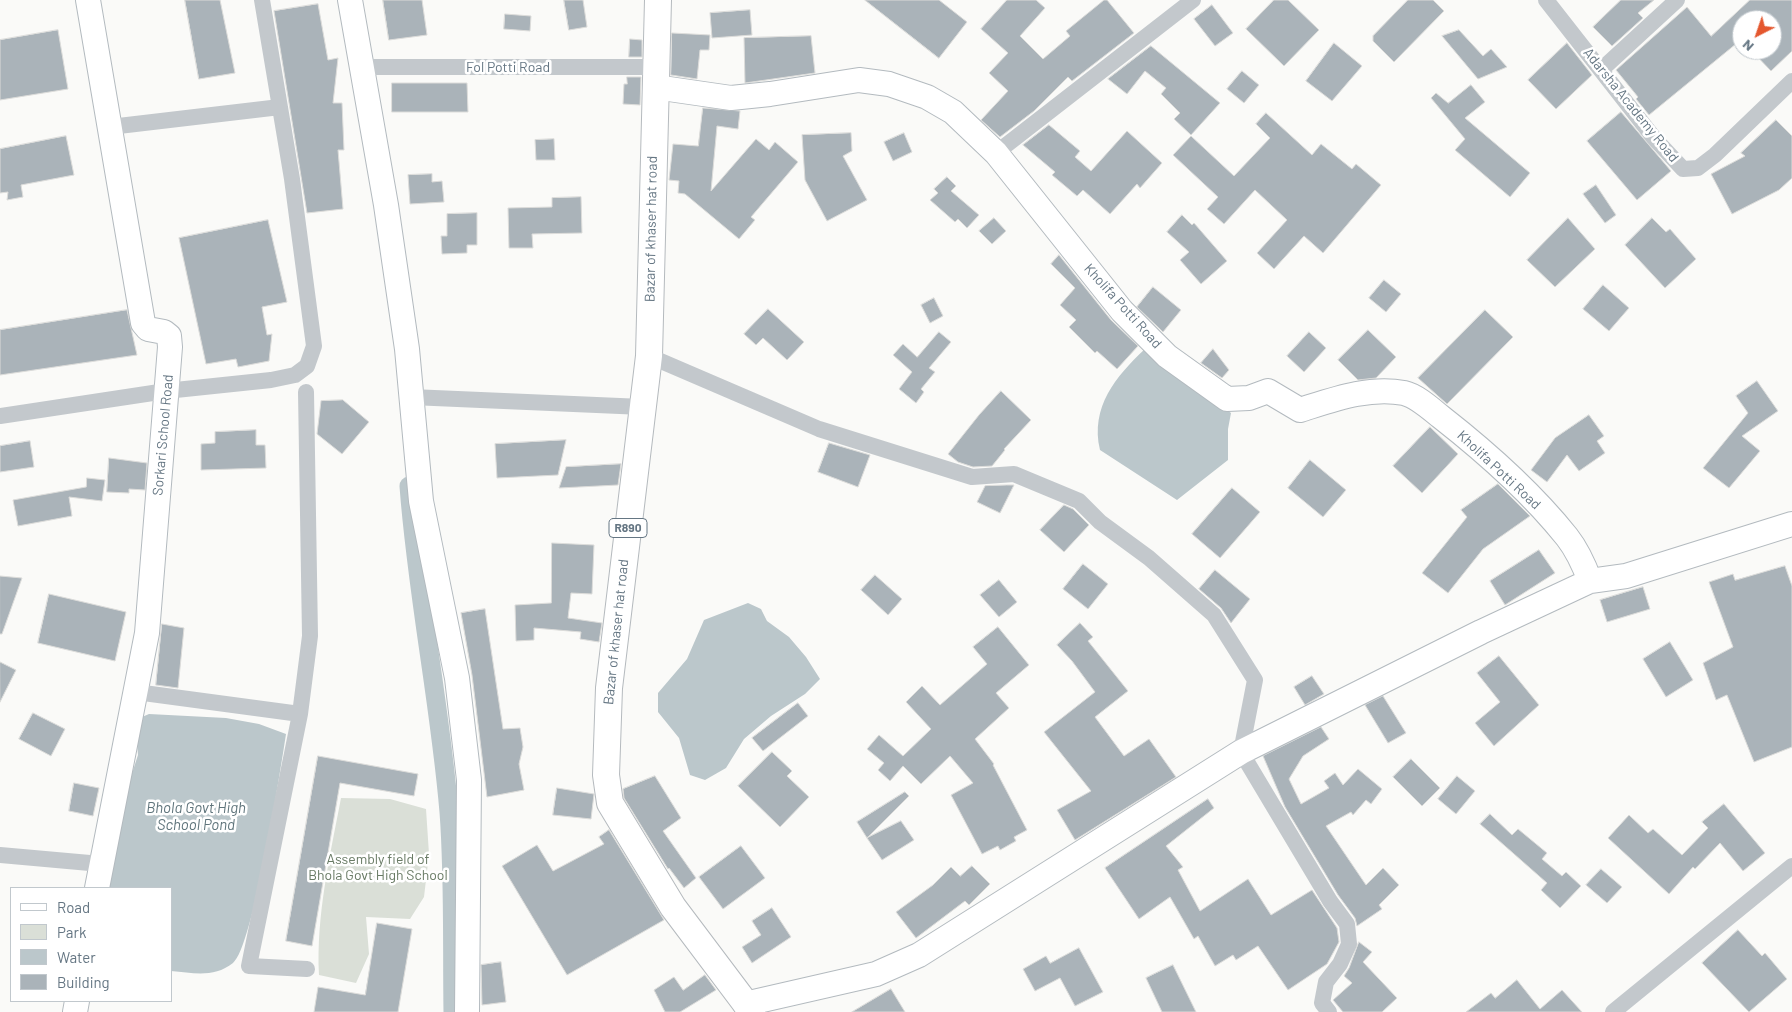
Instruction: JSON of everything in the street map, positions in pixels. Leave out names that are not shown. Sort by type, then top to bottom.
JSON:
[{"type":"main road","name":"Bazar of khaser hat road","points":[[658,0],[649,356],[609,688],[606,775],[610,803],[673,907],[748,1008]]},
{"type":"street","name":"Sorkari School Road","points":[[88,0],[143,323],[148,329],[164,332],[169,336],[170,347],[147,633],[97,887]]},
{"type":"street","points":[[0,416],[166,391],[271,380],[296,375],[307,366],[314,346],[280,106],[262,0]]},
{"type":"street","points":[[350,0],[360,67],[386,205],[411,397],[421,501],[457,678],[469,780],[467,1012]]},
{"type":"street","points":[[996,153],[1192,0]]},
{"type":"street","name":"Adarsha Academy Road","points":[[1546,0],[1654,138],[1683,169],[1698,168],[1709,160],[1792,80]]},
{"type":"street","points":[[1602,70],[1677,0]]},
{"type":"street","name":"Fol Potti Road","points":[[360,67],[656,77]]},
{"type":"street","name":"Kholifa Potti Road","points":[[656,77],[731,98],[859,80],[889,84],[927,98],[953,112],[996,153],[1122,310],[1166,356],[1227,398],[1249,398],[1268,391],[1300,410],[1347,396],[1383,391],[1405,393],[1424,404],[1460,432],[1522,487],[1568,538],[1583,561],[1590,581]]},
{"type":"street","points":[[110,127],[280,106]]},
{"type":"street","points":[[649,356],[819,430],[972,477],[1014,474],[1079,501],[1100,522],[1148,558],[1214,615],[1255,680],[1241,752],[1330,901],[1347,924],[1349,944],[1340,964],[1326,982],[1322,1004],[1329,1012]]},
{"type":"street","points":[[306,392],[310,636],[300,714],[249,966],[307,969]]},
{"type":"street","points":[[411,397],[642,407]]},
{"type":"street","points":[[748,1008],[876,974],[919,956],[1241,752],[1481,632],[1590,581],[1626,576],[1790,530]]},
{"type":"street","points":[[136,692],[300,714]]},
{"type":"street","points":[[0,855],[101,864]]},
{"type":"street","points":[[1613,1012],[1792,866]]},
{"type":"green space","name":"Assembly field of Bhola Govt High School","points":[[341,798],[390,799],[426,809],[429,854],[424,897],[410,919],[366,917],[369,954],[356,983],[319,975],[322,908],[328,864]]},
{"type":"water","points":[[1145,349],[1231,413],[1228,429],[1228,460],[1177,500],[1100,450],[1098,434],[1102,406],[1115,381]]},
{"type":"water","points":[[748,603],[761,609],[767,621],[789,637],[806,657],[820,679],[805,694],[771,716],[744,739],[726,768],[705,780],[690,775],[679,738],[658,712],[658,693],[687,659],[704,620]]},
{"type":"water","name":"Bhola Govt High School Pond","points":[[149,714],[226,718],[259,724],[286,734],[265,855],[249,926],[241,950],[233,963],[219,971],[211,973],[172,971],[172,887],[106,887],[120,810],[138,755],[135,720]]},
{"type":"building","points":[[185,0],[220,0],[235,73],[199,79]]},
{"type":"building","points":[[383,0],[422,0],[427,35],[389,40]]},
{"type":"building","points":[[564,0],[583,0],[587,27],[569,30]]},
{"type":"building","points":[[865,0],[939,0],[967,22],[939,58]]},
{"type":"building","points":[[1007,0],[1036,0],[1045,8],[1020,36],[1043,59],[1070,36],[1066,31],[1104,0],[1107,0],[1134,33],[1072,81],[1068,77],[1034,111],[1000,137],[981,120],[1008,91],[989,73],[1008,53],[981,29]]},
{"type":"building","points":[[1274,0],[1288,0],[1319,30],[1284,66],[1246,29]]},
{"type":"building","points":[[1408,0],[1433,0],[1444,11],[1394,62],[1373,41],[1373,36]]},
{"type":"building","points":[[1621,0],[1654,0],[1638,13],[1643,18],[1612,46],[1593,27]]},
{"type":"building","points":[[1750,0],[1792,0],[1792,51],[1771,71],[1761,60],[1782,60],[1782,10],[1739,10]]},
{"type":"building","points":[[318,4],[328,60],[338,58],[333,103],[342,103],[344,150],[338,150],[343,209],[307,213],[274,11]]},
{"type":"building","points":[[1212,5],[1233,33],[1215,46],[1194,19]]},
{"type":"building","points":[[1687,7],[1711,36],[1732,17],[1732,47],[1649,115],[1636,99],[1638,97],[1616,70]]},
{"type":"building","points":[[750,10],[752,35],[712,38],[710,13]]},
{"type":"building","points":[[505,14],[531,16],[530,31],[504,29]]},
{"type":"building","points":[[58,30],[68,89],[0,100],[0,40]]},
{"type":"building","points":[[1459,30],[1483,56],[1491,49],[1507,67],[1478,79],[1442,36]]},
{"type":"building","points":[[672,33],[710,35],[709,50],[700,50],[697,79],[671,75]]},
{"type":"building","points":[[811,36],[815,73],[745,83],[744,38]]},
{"type":"building","points":[[630,39],[642,40],[642,57],[629,57]]},
{"type":"building","points":[[1334,43],[1362,66],[1332,101],[1306,81]]},
{"type":"building","points":[[1567,43],[1592,75],[1556,109],[1528,80]]},
{"type":"building","points":[[1151,46],[1220,103],[1191,135],[1174,119],[1180,113],[1161,94],[1166,88],[1145,71],[1127,94],[1108,79]]},
{"type":"building","points":[[1242,71],[1259,85],[1244,103],[1227,89]]},
{"type":"building","points":[[627,77],[641,77],[640,105],[623,104],[624,84],[627,84]]},
{"type":"building","points":[[392,83],[467,83],[468,112],[392,112]]},
{"type":"building","points":[[1471,85],[1485,102],[1465,118],[1530,173],[1510,197],[1455,150],[1465,139],[1431,98],[1436,93],[1448,103]]},
{"type":"building","points":[[703,108],[740,111],[738,129],[717,126],[711,191],[756,139],[769,150],[775,142],[798,162],[751,217],[755,220],[739,239],[685,194],[678,193],[679,181],[669,180],[673,144],[698,146]]},
{"type":"building","points":[[1621,112],[1671,171],[1637,200],[1587,141]]},
{"type":"building","points":[[1266,113],[1312,155],[1321,144],[1352,169],[1356,164],[1381,185],[1323,253],[1304,236],[1274,269],[1257,253],[1287,220],[1255,190],[1224,224],[1207,209],[1218,197],[1173,155],[1191,136],[1234,176],[1270,138],[1256,124]]},
{"type":"building","points":[[1776,120],[1792,136],[1792,178],[1779,190],[1732,214],[1711,174],[1745,156],[1741,153]]},
{"type":"building","points":[[1049,125],[1080,151],[1075,157],[1091,171],[1127,131],[1162,163],[1140,188],[1137,184],[1110,214],[1083,190],[1077,196],[1052,175],[1055,172],[1023,145]]},
{"type":"building","points":[[851,133],[852,151],[843,156],[867,200],[827,221],[805,180],[802,135]]},
{"type":"building","points":[[904,133],[912,152],[893,161],[884,142]]},
{"type":"building","points":[[66,136],[74,175],[21,185],[23,197],[7,200],[8,192],[0,193],[0,149]]},
{"type":"building","points":[[554,139],[555,160],[536,160],[535,140]]},
{"type":"building","points":[[432,174],[432,182],[442,181],[444,202],[410,204],[408,175]]},
{"type":"building","points":[[947,177],[956,186],[951,191],[979,215],[967,228],[958,219],[955,222],[930,200],[938,193],[934,189]]},
{"type":"building","points":[[1596,185],[1616,215],[1605,223],[1583,194]]},
{"type":"building","points":[[581,197],[582,233],[532,234],[533,248],[509,248],[508,208],[552,207],[552,198]]},
{"type":"building","points":[[477,213],[477,245],[467,245],[467,253],[442,254],[441,236],[447,236],[447,214]]},
{"type":"building","points":[[1182,215],[1192,225],[1194,223],[1227,261],[1201,284],[1180,260],[1189,252],[1167,232]]},
{"type":"building","points":[[994,218],[1006,231],[992,244],[979,231]]},
{"type":"building","points":[[1568,218],[1595,249],[1555,287],[1527,260]]},
{"type":"building","points":[[1652,218],[1666,232],[1670,229],[1696,259],[1665,288],[1625,245]]},
{"type":"building","points":[[268,220],[287,302],[262,307],[267,335],[272,334],[269,361],[238,367],[236,359],[206,364],[179,238]]},
{"type":"building","points":[[1059,255],[1111,320],[1138,346],[1117,369],[1097,351],[1095,353],[1069,327],[1076,320],[1060,305],[1075,288],[1051,264]]},
{"type":"building","points":[[1384,280],[1401,294],[1386,312],[1369,298]]},
{"type":"building","points":[[1603,285],[1629,308],[1609,331],[1583,309]]},
{"type":"building","points":[[1153,287],[1181,310],[1163,332],[1137,307]]},
{"type":"building","points":[[934,298],[943,316],[930,323],[921,305]]},
{"type":"building","points":[[768,309],[804,342],[787,360],[763,338],[756,345],[744,334]]},
{"type":"building","points":[[127,310],[137,355],[0,375],[0,330]]},
{"type":"building","points":[[1485,310],[1513,337],[1447,404],[1418,378]]},
{"type":"building","points":[[1368,330],[1396,357],[1376,378],[1358,380],[1338,360]]},
{"type":"building","points":[[939,332],[951,342],[929,368],[935,372],[921,389],[924,392],[916,403],[899,389],[912,372],[893,355],[903,344],[917,357]]},
{"type":"building","points":[[1309,332],[1326,348],[1304,372],[1287,356]]},
{"type":"building","points":[[1213,349],[1229,370],[1222,378],[1201,363]]},
{"type":"building","points":[[1757,381],[1778,411],[1742,436],[1760,451],[1729,488],[1703,468],[1748,413],[1736,396]]},
{"type":"building","points":[[1001,391],[1031,420],[1004,449],[992,466],[973,467],[958,462],[948,454]]},
{"type":"building","points":[[343,400],[369,422],[342,454],[317,434],[321,401]]},
{"type":"building","points":[[1589,415],[1604,436],[1597,441],[1605,453],[1579,471],[1567,455],[1547,482],[1531,470],[1555,438]]},
{"type":"building","points":[[1430,427],[1458,454],[1422,493],[1393,466]]},
{"type":"building","points":[[256,430],[256,445],[265,445],[266,468],[201,470],[201,444],[215,443],[215,432]]},
{"type":"building","points":[[566,440],[558,475],[497,478],[495,444]]},
{"type":"building","points":[[30,441],[34,467],[0,472],[0,446]]},
{"type":"building","points":[[829,443],[870,455],[858,487],[818,472]]},
{"type":"building","points":[[109,458],[147,463],[145,490],[129,489],[129,493],[107,492]]},
{"type":"building","points":[[1310,460],[1346,490],[1323,517],[1288,488]]},
{"type":"building","points":[[621,464],[618,485],[559,488],[566,467]]},
{"type":"building","points":[[87,478],[105,480],[102,501],[69,497],[72,516],[18,526],[13,500],[86,487]]},
{"type":"building","points":[[1498,484],[1530,516],[1483,549],[1448,593],[1422,573],[1467,517],[1461,510]]},
{"type":"building","points":[[1014,485],[1000,513],[977,502],[985,486]]},
{"type":"building","points":[[1232,488],[1260,512],[1220,558],[1192,534]]},
{"type":"building","points":[[1064,505],[1073,509],[1089,525],[1064,552],[1040,530]]},
{"type":"building","points":[[552,543],[594,545],[592,594],[571,593],[568,618],[602,623],[599,642],[580,639],[581,632],[534,628],[534,640],[516,641],[515,605],[551,603]]},
{"type":"building","points":[[1539,550],[1555,573],[1505,605],[1490,581]]},
{"type":"building","points":[[1083,564],[1108,584],[1088,609],[1063,589]]},
{"type":"building","points":[[1785,566],[1792,586],[1792,747],[1754,762],[1727,695],[1716,700],[1703,663],[1733,647],[1709,582],[1733,574],[1735,580]]},
{"type":"building","points":[[1215,570],[1250,599],[1231,623],[1221,608],[1199,589]]},
{"type":"building","points":[[875,575],[902,599],[888,615],[861,590]]},
{"type":"building","points":[[0,576],[22,578],[2,634],[0,634]]},
{"type":"building","points":[[999,580],[1017,602],[999,617],[980,595]]},
{"type":"building","points":[[1643,587],[1650,609],[1607,622],[1600,600]]},
{"type":"building","points":[[49,594],[126,612],[115,661],[38,643]]},
{"type":"building","points":[[485,609],[503,729],[520,728],[523,747],[519,764],[524,790],[487,797],[472,675],[461,613]]},
{"type":"building","points":[[1080,623],[1093,637],[1088,641],[1128,691],[1095,717],[1124,756],[1149,739],[1176,777],[1075,840],[1057,810],[1091,791],[1044,732],[1095,692],[1072,661],[1057,645]]},
{"type":"building","points":[[162,624],[184,628],[178,688],[156,685]]},
{"type":"building","points":[[998,627],[1029,665],[996,693],[1009,708],[975,739],[994,764],[1027,830],[1014,837],[1016,841],[1000,850],[998,846],[982,854],[951,795],[973,783],[950,756],[921,784],[903,766],[890,781],[878,770],[884,763],[867,749],[879,735],[903,756],[931,729],[906,702],[922,686],[940,705],[987,664],[973,647]]},
{"type":"building","points":[[1670,642],[1693,680],[1666,697],[1643,659]]},
{"type":"building","points":[[1499,656],[1539,705],[1494,746],[1475,723],[1500,702],[1477,673]]},
{"type":"building","points":[[0,662],[16,670],[0,702]]},
{"type":"building","points":[[1312,676],[1324,694],[1305,705],[1294,687]]},
{"type":"building","points":[[1383,696],[1406,733],[1388,743],[1365,705]]},
{"type":"building","points":[[798,703],[808,716],[763,751],[752,738]]},
{"type":"building","points":[[33,713],[65,729],[51,756],[19,739]]},
{"type":"building","points":[[1321,727],[1329,739],[1303,756],[1289,779],[1301,804],[1329,788],[1324,781],[1335,773],[1343,785],[1358,769],[1382,789],[1371,804],[1366,800],[1353,815],[1351,812],[1326,826],[1366,885],[1383,868],[1399,885],[1379,905],[1382,909],[1357,926],[1355,918],[1338,895],[1285,807],[1263,756]]},
{"type":"building","points":[[772,752],[792,771],[787,776],[809,797],[780,827],[738,786]]},
{"type":"building","points":[[318,756],[418,774],[414,796],[340,783],[312,946],[286,941]]},
{"type":"building","points":[[1411,759],[1440,788],[1422,806],[1393,777]]},
{"type":"building","points":[[655,776],[681,818],[663,831],[696,878],[684,888],[668,869],[624,798],[623,789]]},
{"type":"building","points":[[1457,776],[1475,791],[1456,814],[1438,799]]},
{"type":"building","points":[[74,783],[99,788],[93,816],[69,811]]},
{"type":"building","points":[[557,788],[594,794],[591,819],[553,815]]},
{"type":"building","points":[[905,792],[909,796],[867,838],[857,822]]},
{"type":"building","points":[[1208,799],[1214,808],[1166,846],[1183,867],[1178,870],[1200,911],[1248,879],[1271,915],[1312,890],[1337,928],[1339,942],[1327,964],[1288,990],[1258,946],[1236,960],[1233,955],[1215,966],[1198,936],[1194,939],[1170,897],[1139,919],[1105,868]]},
{"type":"building","points":[[1724,804],[1765,853],[1743,871],[1720,843],[1695,869],[1693,867],[1669,894],[1608,838],[1629,815],[1648,833],[1653,829],[1682,855],[1708,828],[1702,822]]},
{"type":"building","points":[[1490,814],[1512,835],[1518,829],[1547,853],[1542,859],[1562,876],[1566,872],[1581,886],[1560,908],[1541,890],[1547,883],[1480,824]]},
{"type":"building","points":[[901,821],[914,840],[882,860],[867,838]]},
{"type":"building","points":[[609,830],[664,920],[567,975],[502,866],[537,845],[553,871],[604,844],[599,837]]},
{"type":"building","points":[[741,846],[765,878],[723,909],[699,877]]},
{"type":"building","points":[[972,866],[990,884],[969,905],[965,901],[916,938],[896,912],[933,885],[951,867],[960,876]]},
{"type":"building","points":[[1601,869],[1622,887],[1607,903],[1586,885]]},
{"type":"building","points":[[772,908],[791,937],[752,963],[742,947],[761,935],[752,921]]},
{"type":"building","points":[[377,923],[412,929],[398,1012],[314,1012],[318,987],[365,995]]},
{"type":"building","points":[[1738,930],[1762,956],[1765,953],[1787,979],[1749,1012],[1702,963]]},
{"type":"building","points":[[1359,942],[1372,952],[1363,962],[1397,998],[1382,1012],[1343,1012],[1333,1000],[1352,983],[1344,976]]},
{"type":"building","points":[[1079,948],[1103,992],[1075,1006],[1060,978],[1035,991],[1023,969],[1046,956],[1050,963]]},
{"type":"building","points":[[501,962],[506,1002],[482,1005],[481,965]]},
{"type":"building","points":[[1173,965],[1196,1012],[1162,1012],[1146,978]]},
{"type":"building","points":[[705,975],[716,990],[680,1012],[665,1012],[654,990],[674,977],[683,990]]},
{"type":"building","points":[[1517,980],[1540,1009],[1562,990],[1582,1012],[1466,1012],[1491,993],[1495,998]]},
{"type":"building","points":[[891,989],[905,1012],[852,1012]]},
{"type":"waterway","points":[[409,486],[417,568],[440,730],[449,812],[453,1012]]}]
